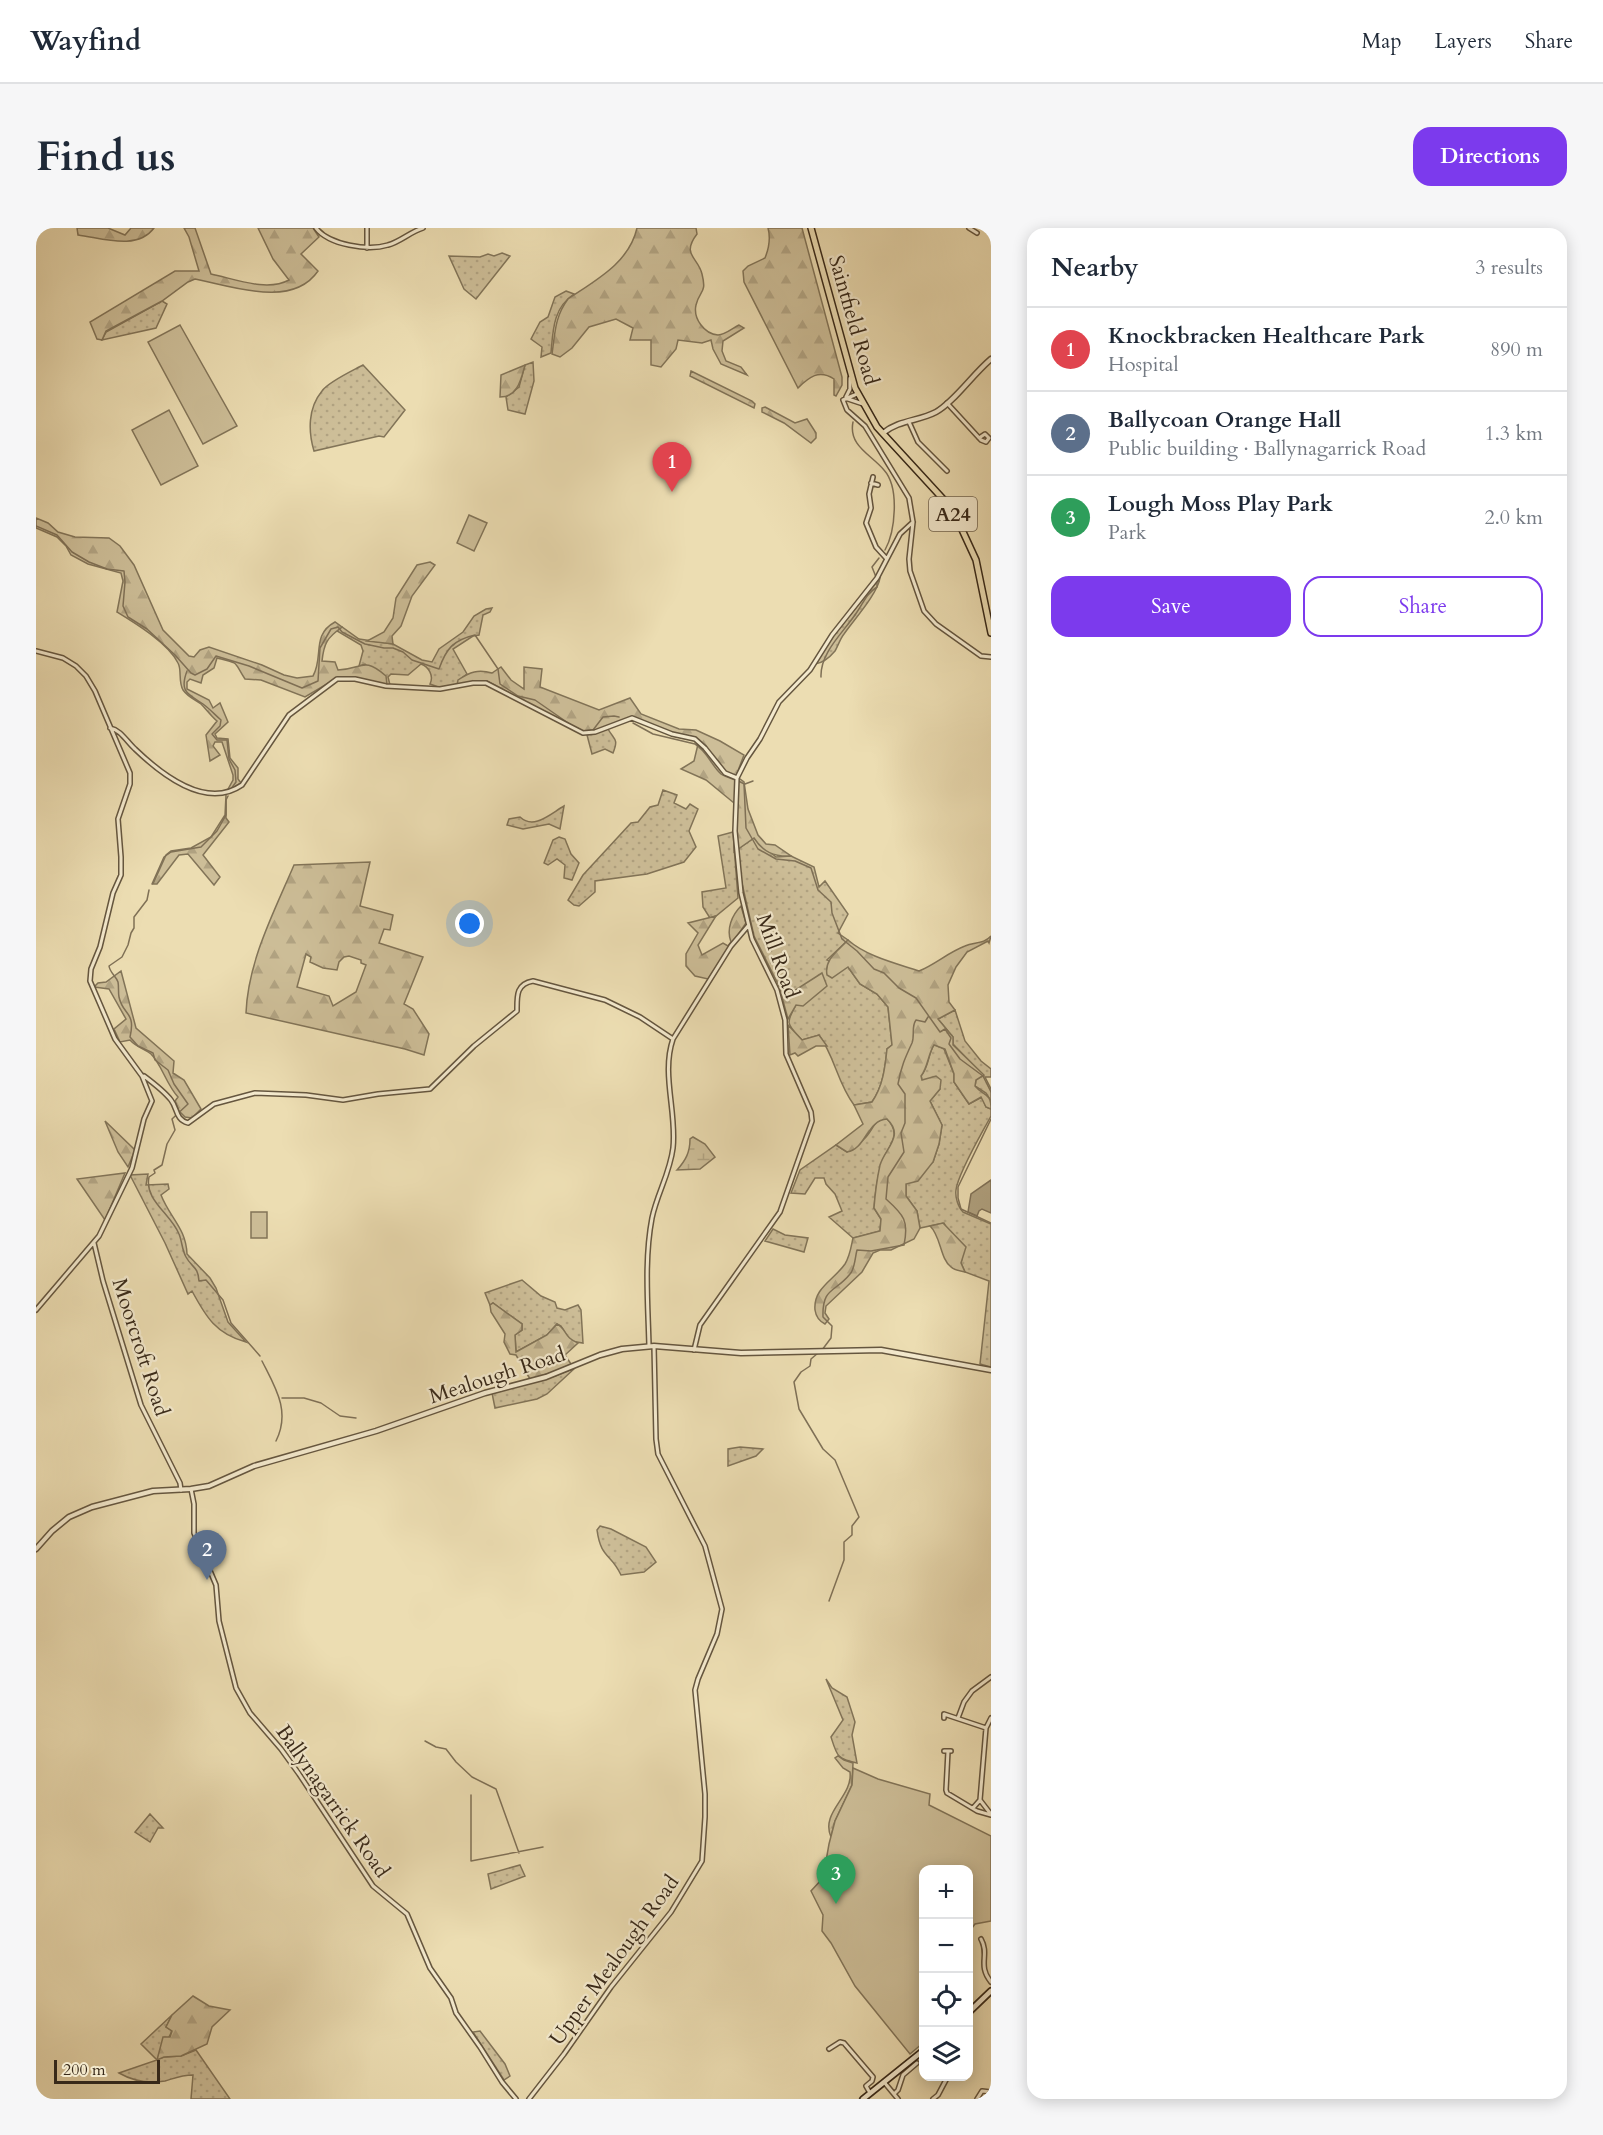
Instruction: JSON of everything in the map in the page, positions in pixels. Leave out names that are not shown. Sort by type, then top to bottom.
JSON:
[{"type":"highway","name":"Saintfield Road","points":[[811,228],[850,376],[857,394],[882,433],[944,500],[958,521],[976,560],[991,633]]},
{"type":"main road","points":[[973,2008],[991,1991]]},
{"type":"main road","points":[[863,2099],[919,2054]]},
{"type":"street","points":[[316,228],[328,239],[367,248],[379,248],[393,244],[423,228]]},
{"type":"street","points":[[367,228],[367,248]]},
{"type":"street","points":[[969,228],[975,232],[971,237]]},
{"type":"street","points":[[882,433],[908,420],[930,414],[947,403],[969,378],[991,359]]},
{"type":"street","points":[[850,376],[850,389],[844,399],[847,410],[866,426],[905,489],[911,505],[913,522],[910,571],[924,611],[931,620],[981,656],[991,657]]},
{"type":"street","points":[[844,399],[857,394]]},
{"type":"street","points":[[844,399],[863,404]]},
{"type":"street","points":[[947,403],[979,438]]},
{"type":"street","points":[[908,420],[918,441],[947,471]]},
{"type":"street","points":[[873,477],[868,494],[872,508],[866,525],[876,547],[886,558]]},
{"type":"street","points":[[871,483],[878,485]]},
{"type":"street","name":"Mill Road","points":[[694,1350],[700,1325],[780,1212],[812,1121],[811,1112],[786,1054],[785,1020],[777,990],[755,948],[748,926],[738,880],[735,831],[737,778],[779,702],[810,670],[832,635],[880,573],[900,534],[913,522]]},
{"type":"street","points":[[36,651],[63,658],[81,671],[95,691],[128,765],[130,784],[118,819],[122,857],[121,875],[113,893],[100,947],[91,969],[90,981],[115,1039],[142,1076],[151,1096],[132,1168],[94,1244],[36,1310]]},
{"type":"street","points":[[110,728],[119,732],[140,755],[173,779],[214,795],[234,791],[242,785],[290,715],[337,679],[355,679],[386,686],[440,689],[486,682],[583,733],[595,732],[632,718],[672,734],[694,739],[705,748],[725,773],[737,778]]},
{"type":"street","name":"Upper Mealough Road","points":[[529,2099],[671,1912],[702,1861],[705,1794],[695,1690],[717,1634],[722,1609],[705,1546],[658,1454],[648,1273],[653,1216],[667,1173],[673,1145],[668,1063],[673,1039],[725,955],[748,926]]},
{"type":"street","points":[[142,1076],[169,1097],[177,1116],[184,1122],[192,1121],[214,1104],[255,1093],[306,1095],[343,1100],[430,1089],[474,1046],[517,1011],[519,989],[530,981],[604,1000],[640,1017],[673,1039]]},
{"type":"street","name":"Moorcroft Road","points":[[94,1244],[141,1405],[181,1490]]},
{"type":"street","name":"Mealough Road","points":[[36,1549],[60,1523],[79,1511],[153,1491],[209,1486],[240,1471],[271,1460],[376,1431],[485,1393],[546,1377],[610,1351],[651,1346],[741,1353],[893,1351],[991,1370]]},
{"type":"street","name":"Ballynagarrick Road","points":[[191,1489],[194,1504],[194,1533],[216,1585],[219,1621],[236,1688],[250,1713],[295,1768],[373,1886],[407,1914],[430,1968],[451,1998],[456,2013],[516,2099]]},
{"type":"street","points":[[958,1718],[964,1702],[972,1691],[991,1677]]},
{"type":"street","points":[[944,1718],[944,1714],[986,1728]]},
{"type":"street","points":[[973,1808],[980,1800],[986,1728],[991,1718]]},
{"type":"street","points":[[948,1751],[946,1790],[957,1800],[991,1815]]},
{"type":"street","points":[[980,1800],[991,1815]]},
{"type":"street","points":[[981,1939],[985,1949],[983,1969],[991,1982]]},
{"type":"street","points":[[829,2049],[840,2042],[844,2043],[873,2077],[866,2086],[870,2093]]},
{"type":"street","points":[[894,2094],[898,2090],[903,2075],[917,2063]]},
{"type":"street","points":[[933,2099],[938,2095],[945,2081]]},
{"type":"street","points":[[884,2082],[898,2099]]},
{"type":"street","points":[[977,2099],[982,2091],[991,2092]]},
{"type":"green space","points":[[77,228],[108,228],[125,235],[131,228],[154,228],[147,235],[138,239],[119,241],[78,235]]},
{"type":"green space","points":[[184,228],[195,228],[211,274],[261,285],[271,285],[289,280],[273,259],[258,228],[313,228],[319,237],[301,254],[318,271],[307,283],[277,292],[243,290],[195,279],[162,301],[106,331],[102,340],[97,339],[90,322],[175,271],[199,271]]},
{"type":"green space","points":[[637,228],[696,228],[697,234],[692,241],[690,251],[700,268],[704,285],[696,305],[696,315],[701,325],[713,334],[723,334],[739,325],[744,328],[723,341],[722,351],[726,361],[741,367],[747,375],[721,364],[711,340],[702,343],[678,340],[676,349],[661,367],[651,365],[651,340],[630,340],[633,328],[616,319],[589,327],[572,348],[560,357],[552,354],[558,318],[568,299],[610,270],[619,261],[633,240]]},
{"type":"green space","points":[[768,228],[802,228],[842,377],[842,385],[836,396],[834,395],[834,379],[829,376],[814,376],[798,388],[744,282],[743,271],[765,258],[769,243]]},
{"type":"green space","points":[[502,253],[510,256],[476,299],[464,289],[449,256],[480,257]]},
{"type":"green space","points":[[566,291],[574,294],[562,306],[555,320],[551,353],[541,357],[542,347],[531,339],[540,322],[548,317],[555,297]]},
{"type":"green space","points":[[162,301],[167,304],[156,328],[102,340],[106,332]]},
{"type":"green space","points":[[180,325],[237,426],[203,444],[148,342]]},
{"type":"green space","points":[[533,362],[534,381],[525,414],[508,410],[506,397],[519,387],[525,365]]},
{"type":"green space","points":[[363,365],[405,410],[384,437],[379,436],[314,451],[311,420],[317,398],[329,384]]},
{"type":"green space","points":[[525,365],[515,391],[500,397],[501,375]]},
{"type":"green space","points":[[691,371],[752,401],[755,404],[754,408],[690,376]]},
{"type":"green space","points":[[765,407],[795,423],[807,419],[816,433],[816,438],[811,443],[784,423],[762,412],[762,408]]},
{"type":"green space","points":[[169,410],[198,466],[161,485],[132,430]]},
{"type":"green space","points":[[469,515],[487,523],[474,551],[457,543]]},
{"type":"green space","points":[[36,518],[48,523],[58,532],[75,537],[109,538],[120,546],[134,565],[163,630],[189,656],[194,657],[200,650],[209,647],[284,675],[297,678],[313,676],[318,661],[320,640],[328,627],[335,622],[342,627],[327,641],[322,661],[335,662],[338,670],[363,665],[372,666],[386,676],[387,685],[348,677],[337,678],[305,697],[261,680],[245,679],[236,664],[217,658],[214,668],[203,675],[201,683],[190,679],[187,682],[187,689],[209,700],[213,708],[220,703],[228,722],[215,734],[217,738],[228,739],[230,758],[238,768],[238,779],[241,783],[227,791],[233,775],[222,742],[215,742],[213,746],[220,755],[210,761],[206,735],[217,721],[183,690],[179,666],[167,648],[151,634],[117,612],[123,581],[121,573],[88,564],[71,555],[57,537],[36,528]]},
{"type":"green space","points":[[430,562],[435,565],[412,596],[401,626],[392,636],[393,644],[367,641],[384,632],[393,618],[396,598],[417,565]]},
{"type":"green space","points":[[880,578],[870,599],[835,651],[826,659],[815,664],[834,634]]},
{"type":"green space","points":[[492,608],[490,612],[483,615],[479,635],[473,636],[453,649],[467,674],[459,680],[457,685],[441,688],[430,684],[430,672],[421,664],[408,675],[391,674],[388,677],[390,685],[387,685],[365,664],[359,666],[363,651],[361,645],[337,631],[342,627],[359,639],[393,644],[422,660],[432,662],[439,649],[463,632],[474,616]]},
{"type":"green space","points":[[501,667],[511,680],[524,689],[524,667],[542,669],[540,687],[599,710],[630,698],[641,714],[679,729],[696,730],[744,755],[736,776],[744,782],[748,809],[758,835],[766,844],[775,845],[791,856],[769,853],[754,838],[734,852],[734,803],[706,780],[681,769],[694,761],[699,740],[656,729],[638,719],[628,718],[600,730],[582,732],[487,681],[457,685],[458,680],[470,673],[482,671],[492,673]]},
{"type":"green space","points":[[608,729],[616,742],[613,753],[605,749],[592,754],[587,735]]},
{"type":"green space","points":[[663,790],[677,795],[674,803],[686,809],[690,804],[698,809],[689,831],[696,847],[684,862],[647,874],[595,881],[595,892],[579,906],[574,905],[568,900],[583,875],[631,823],[638,822],[650,807],[658,805]]},
{"type":"green space","points":[[226,795],[226,818],[229,822],[203,855],[220,877],[214,885],[188,854],[179,855],[157,884],[153,884],[166,855],[171,851],[191,848],[211,837],[225,815]]},
{"type":"green space","points":[[564,806],[560,829],[549,824],[523,829],[507,825],[509,819],[520,817],[531,822],[542,819]]},
{"type":"green space","points":[[733,832],[738,898],[716,916],[710,918],[703,907],[702,892],[726,888],[718,836]]},
{"type":"green space","points":[[559,837],[565,839],[571,854],[579,863],[572,880],[564,878],[565,865],[557,859],[548,865],[544,863],[553,840]]},
{"type":"green space","points":[[754,838],[776,857],[791,856],[814,867],[819,887],[825,881],[848,914],[838,933],[848,940],[827,960],[848,967],[860,984],[877,994],[888,1007],[892,1045],[887,1049],[881,1083],[872,1102],[854,1105],[819,1035],[802,1040],[789,1024],[790,1016],[796,1005],[794,991],[779,986],[754,936],[741,879],[738,849]]},
{"type":"green space","points":[[370,862],[360,906],[393,915],[390,930],[384,929],[379,943],[423,957],[404,1004],[413,1009],[429,1034],[424,1055],[246,1013],[257,956],[294,865]],"holes":[[[306,954],[311,957],[310,962],[323,968],[337,970],[339,962],[344,957],[349,956],[361,960],[361,963],[366,965],[356,992],[333,1006],[329,996],[297,987]]]},
{"type":"green space","points":[[741,906],[746,923],[708,979],[695,976],[686,966],[686,954],[698,933],[688,923],[716,916],[698,945],[702,955],[723,943],[728,946],[731,942],[729,932],[731,922]]},
{"type":"green space","points":[[991,936],[989,943],[988,941],[967,952],[956,967],[948,985],[949,1002],[955,1010],[938,1019],[953,1037],[953,1045],[984,1075],[976,1080],[975,1086],[988,1097],[991,1109],[986,1107],[981,1097],[969,1104],[954,1082],[954,1074],[945,1049],[934,1045],[921,1076],[922,1080],[936,1076],[941,1080],[940,1089],[930,1101],[942,1125],[939,1144],[933,1162],[918,1181],[906,1184],[906,1196],[917,1211],[920,1228],[914,1239],[891,1250],[880,1250],[873,1253],[862,1272],[826,1306],[825,1313],[829,1319],[825,1324],[816,1315],[817,1296],[845,1264],[853,1238],[880,1231],[881,1219],[874,1208],[876,1187],[882,1159],[894,1137],[892,1125],[887,1119],[875,1124],[853,1150],[847,1152],[836,1145],[863,1124],[854,1105],[872,1102],[876,1096],[881,1083],[887,1049],[892,1045],[888,1007],[877,994],[860,984],[848,967],[832,978],[827,975],[828,964],[848,940],[872,955],[919,971],[959,949]]},
{"type":"green space","points":[[121,971],[136,1028],[174,1061],[173,1073],[184,1080],[201,1109],[192,1118],[185,1117],[179,1111],[175,1101],[178,1097],[151,1054],[130,1040],[120,1042],[114,1029],[126,1019],[109,989],[94,987],[98,983],[106,982]]},
{"type":"green space","points":[[822,973],[827,986],[803,1006],[796,1005],[788,1019],[779,986],[794,991]]},
{"type":"green space","points":[[955,1010],[965,1041],[981,1061],[991,1069],[991,1077],[985,1077],[991,1089],[991,1101],[986,1093],[975,1086],[976,1080],[983,1075],[953,1044],[953,1037],[938,1019]]},
{"type":"green space","points":[[788,1025],[802,1040],[819,1035],[827,1046],[816,1046],[798,1056],[795,1053],[790,1055]]},
{"type":"green space","points":[[934,1044],[944,1049],[954,1074],[954,1082],[969,1104],[982,1097],[986,1107],[991,1109],[991,1116],[958,1183],[956,1199],[963,1212],[991,1224],[991,1367],[980,1364],[989,1281],[965,1272],[961,1263],[962,1258],[944,1223],[920,1228],[917,1211],[906,1196],[906,1183],[933,1162],[939,1144],[942,1125],[930,1101],[940,1089],[922,1080],[921,1076],[926,1069]]},
{"type":"green space","points":[[886,1118],[891,1124],[894,1136],[883,1159],[876,1186],[874,1208],[881,1219],[880,1231],[853,1238],[829,1217],[842,1211],[835,1194],[824,1178],[815,1178],[805,1194],[791,1193],[800,1170],[836,1145],[847,1152],[867,1136],[878,1121]]},
{"type":"green space","points":[[105,1121],[135,1150],[128,1167],[118,1152]]},
{"type":"green space","points":[[693,1137],[705,1144],[715,1157],[700,1169],[677,1170],[687,1156],[690,1139]]},
{"type":"green space","points":[[125,1173],[105,1220],[77,1179]]},
{"type":"green space","points":[[148,1174],[146,1185],[168,1184],[169,1189],[161,1195],[181,1230],[187,1254],[210,1278],[228,1322],[246,1342],[219,1329],[202,1309],[192,1291],[188,1294],[130,1175]]},
{"type":"green space","points":[[251,1212],[267,1212],[267,1238],[251,1238]]},
{"type":"green space","points":[[943,1223],[966,1247],[961,1263],[965,1272],[954,1269],[947,1263],[934,1230],[930,1226]]},
{"type":"green space","points":[[773,1229],[785,1235],[808,1238],[804,1252],[765,1241]]},
{"type":"green space","points":[[522,1280],[541,1296],[555,1302],[557,1308],[565,1310],[578,1305],[581,1310],[583,1343],[570,1341],[561,1326],[557,1324],[547,1335],[516,1352],[515,1335],[522,1330],[522,1324],[493,1303],[490,1305],[485,1293]]},
{"type":"green space","points":[[493,1303],[522,1324],[522,1330],[515,1335],[516,1352],[547,1335],[557,1324],[563,1328],[570,1339],[578,1343],[565,1355],[571,1364],[530,1379],[516,1355],[510,1354],[504,1342],[505,1334],[491,1312],[490,1305]]},
{"type":"green space","points":[[575,1368],[547,1394],[537,1399],[495,1408],[492,1393],[555,1376]]},
{"type":"green space","points":[[740,1447],[763,1449],[756,1456],[728,1466],[728,1449]]},
{"type":"green space","points":[[600,1526],[611,1529],[646,1547],[656,1562],[644,1572],[621,1575],[601,1546],[597,1530]]},
{"type":"green space","points":[[826,1679],[832,1688],[847,1697],[855,1722],[852,1735],[857,1763],[845,1760],[835,1749],[831,1737],[843,1720]]},
{"type":"green space","points":[[838,1756],[853,1763],[852,1785],[835,1821],[831,1837],[830,1820],[850,1781],[850,1772],[843,1768],[835,1758]]},
{"type":"green space","points":[[853,1768],[878,1779],[930,1794],[929,1805],[991,1836],[991,1921],[975,1924],[973,1927],[973,1865],[919,1865],[919,2046],[910,2054],[855,1986],[822,1931],[823,1915],[811,1891],[823,1878],[835,1821],[852,1785]]},
{"type":"green space","points":[[150,1814],[163,1828],[158,1828],[150,1842],[135,1832]]},
{"type":"green space","points":[[520,1865],[525,1876],[491,1889],[488,1874]]},
{"type":"green space","points":[[193,1996],[209,2006],[230,2010],[212,2027],[207,2044],[181,2056],[164,2057],[157,2060],[163,2037],[170,2037],[172,2031],[166,2027],[172,2015]]},
{"type":"green space","points":[[172,2015],[166,2027],[172,2031],[158,2059],[181,2056],[196,2050],[230,2099],[191,2099],[193,2075],[147,2082],[119,2073],[157,2060],[141,2044]]},
{"type":"green space","points":[[480,2031],[505,2064],[510,2076],[504,2080],[473,2032]]},
{"type":"shaded area","points":[[991,1180],[991,1213],[982,1209],[977,1216],[968,1212],[971,1194]]},
{"type":"waterway","points":[[853,422],[852,430],[857,444],[884,470],[892,488],[893,522],[885,550]]},
{"type":"waterway","points":[[36,526],[57,535],[72,552],[89,562],[107,569],[124,571],[123,606],[128,617],[147,629],[195,675],[207,669],[216,656],[249,666],[302,688],[318,681],[320,648],[331,629],[338,627],[342,632],[365,644],[393,648],[403,652],[412,660],[439,669],[451,646],[475,635],[498,669],[500,684],[518,696],[535,700],[571,725]]},
{"type":"waterway","points":[[876,577],[872,567],[879,558]]},
{"type":"waterway","points":[[821,677],[824,659],[868,595],[877,587],[877,582]]},
{"type":"waterway","points":[[187,671],[184,684],[186,692],[221,720],[220,726],[212,734],[217,740],[227,740],[229,759],[235,770],[236,782],[231,789]]},
{"type":"waterway","points":[[583,731],[593,730],[603,717],[619,717]]},
{"type":"waterway","points":[[633,723],[653,734],[695,744],[703,750],[721,774],[744,784],[746,828],[758,849],[776,859],[795,861],[811,868],[818,890],[831,902],[832,913],[842,939],[874,969],[884,973],[899,988],[916,998],[940,1032],[945,1029],[951,1038],[949,1044],[960,1059],[983,1076],[991,1092]]},
{"type":"waterway","points":[[745,784],[753,781]]},
{"type":"waterway","points":[[152,884],[164,857],[171,852],[201,847],[217,831],[226,815],[228,796]]},
{"type":"waterway","points":[[149,890],[147,900],[134,917],[134,928],[122,957],[109,966],[118,982],[121,1003],[130,1018],[130,1037],[138,1046],[153,1053],[155,1060],[168,1070],[174,1084],[188,1104],[172,1119],[175,1130],[167,1144],[162,1165],[149,1177],[150,1193],[175,1227],[188,1261],[196,1270],[199,1281],[206,1280],[223,1300],[231,1323],[260,1356]]},
{"type":"waterway","points":[[822,1350],[831,1338],[832,1326],[823,1317],[825,1300],[830,1291],[852,1272],[857,1250],[871,1251],[904,1245],[906,1230],[904,1219],[886,1199],[888,1177],[904,1152],[901,1133],[905,1123],[905,1094],[898,1084],[900,1073],[912,1043],[916,1020],[925,1022],[928,1017]]},
{"type":"waterway","points":[[991,1119],[958,1187],[961,1209],[991,1223]]},
{"type":"waterway","points":[[818,1353],[811,1359],[810,1366],[801,1372],[794,1382],[799,1409],[823,1449],[835,1460],[859,1517],[852,1526],[852,1535],[844,1542],[844,1560],[829,1601]]},
{"type":"waterway","points":[[262,1361],[282,1409],[282,1420],[276,1441]]},
{"type":"waterway","points":[[282,1398],[304,1398],[321,1403],[340,1416],[356,1418]]},
{"type":"waterway","points":[[425,1741],[446,1749],[472,1777],[496,1789],[519,1853]]},
{"type":"waterway","points":[[471,1795],[471,1861],[543,1847]]},
{"type":"place","name":"Knockbracken Healthcare Park","points":[[672,492]]},
{"type":"place","name":"Ballycoan Orange Hall","points":[[207,1580]]},
{"type":"place","name":"Lough Moss Play Park","points":[[836,1904]]}]
